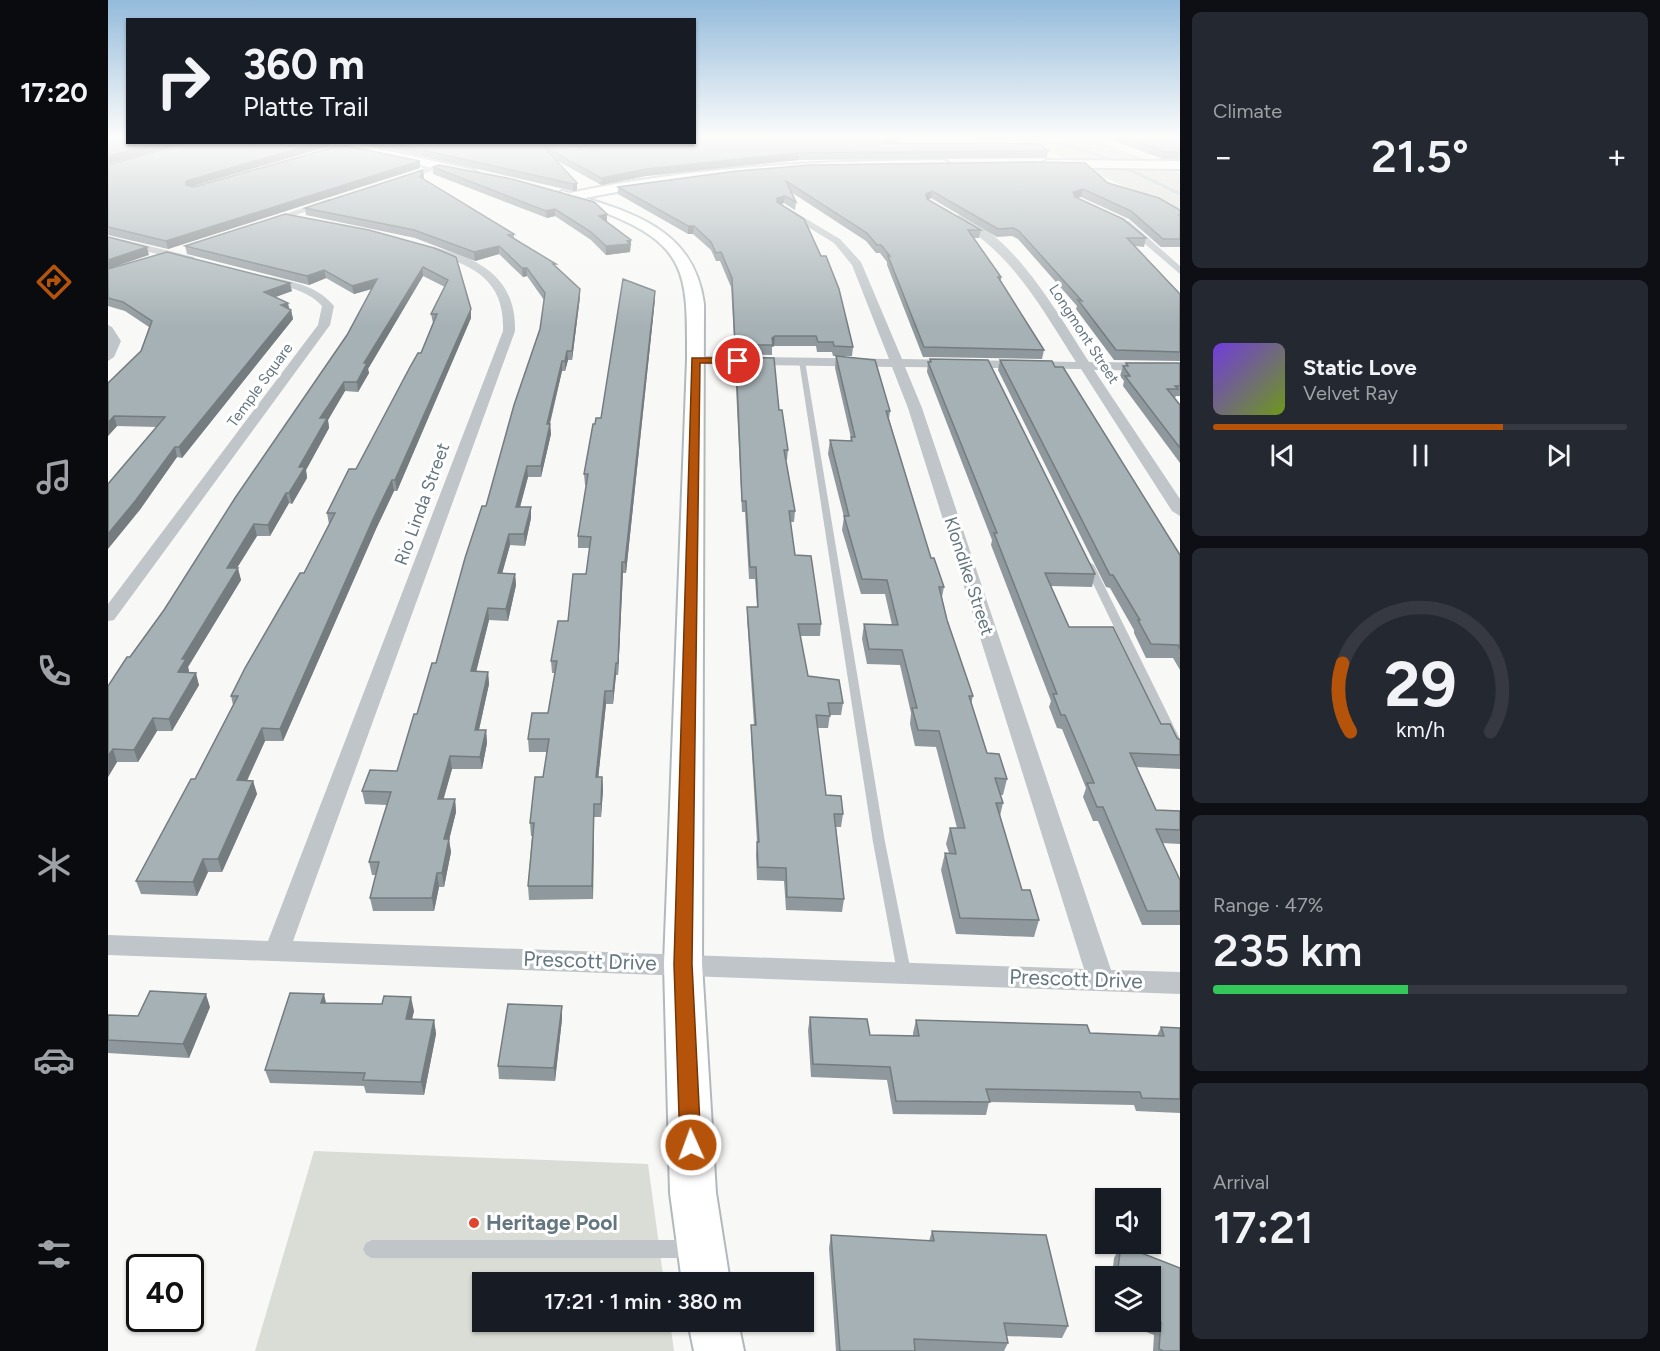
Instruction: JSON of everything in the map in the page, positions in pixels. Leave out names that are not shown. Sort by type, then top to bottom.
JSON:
[{"type":"street","points":[[254,226],[331,201]]},
{"type":"street","points":[[583,201],[620,214],[651,230],[671,246],[689,272],[694,293],[696,360],[683,964],[693,1193],[703,1266]]},
{"type":"street","name":"Klondike Street","points":[[783,208],[837,241],[857,264],[915,408],[1101,980]]},
{"type":"street","name":"Longmont Street","points":[[949,213],[989,237],[1030,281],[1180,511]]},
{"type":"street","points":[[285,216],[319,224]]},
{"type":"street","points":[[1117,218],[1143,236],[1180,271]]},
{"type":"street","points":[[108,239],[203,263]]},
{"type":"street","points":[[149,261],[191,247]]},
{"type":"street","name":"Rio Linda Street","points":[[277,951],[509,331],[510,305],[507,295],[490,276],[456,258],[422,247]]},
{"type":"street","name":"Temple Square","points":[[108,615],[256,419],[328,316],[328,306],[312,291],[248,274]]},
{"type":"street","points":[[108,328],[115,341],[108,357]]},
{"type":"street","points":[[696,360],[895,363],[992,369],[1084,365],[1178,369]]},
{"type":"street","name":"Prescott Drive","points":[[108,945],[1180,983]]},
{"type":"street","points":[[715,1332],[719,1351]]},
{"type":"lane","points":[[802,361],[879,842],[904,972]]},
{"type":"lane","points":[[1085,557],[1180,751]]},
{"type":"lane","points":[[372,1249],[703,1266]]},
{"type":"shaded area","points":[[1156,201],[1180,201],[1180,212]]},
{"type":"shaded area","name":"Heritage Pool","points":[[314,1151],[648,1164],[663,1272],[472,1272],[472,1332],[671,1332],[674,1351],[255,1351]]},
{"type":"building","points":[[108,201],[293,201],[166,241],[108,227]]},
{"type":"building","points":[[327,201],[460,201],[514,234],[508,235],[556,264],[553,264],[580,289],[572,351],[567,351],[565,361],[562,361],[547,424],[550,424],[541,466],[527,466],[516,507],[531,507],[524,534],[509,534],[498,573],[515,574],[506,609],[488,608],[471,671],[488,672],[475,730],[486,730],[480,757],[450,756],[438,799],[455,799],[444,839],[449,839],[442,873],[437,873],[432,898],[370,898],[379,862],[369,862],[391,792],[362,791],[370,770],[397,771],[432,663],[436,663],[482,506],[486,506],[514,405],[540,329],[545,293],[527,268],[522,268],[499,246],[474,252],[414,230],[305,208]]},
{"type":"building","points":[[520,201],[594,202],[607,214],[599,216],[631,240],[627,241],[630,244],[606,246],[591,232],[555,209],[546,211]]},
{"type":"building","points":[[643,201],[777,201],[804,219],[821,256],[826,256],[839,289],[853,347],[834,346],[833,342],[818,342],[816,336],[775,336],[772,338],[773,345],[735,345],[732,278],[721,252],[716,253],[711,242],[694,226],[688,226]]},
{"type":"building","points":[[817,201],[931,201],[981,230],[968,230],[1001,277],[998,277],[1044,350],[924,347],[888,256],[890,256],[867,233]]},
{"type":"building","points":[[949,201],[1084,201],[1123,219],[1146,238],[1127,238],[1180,294],[1180,352],[1116,350],[1078,300],[1082,301],[1019,231],[1013,228],[998,229]]},
{"type":"building","points":[[1109,201],[1164,201],[1180,210],[1180,239],[1163,239],[1131,211]]},
{"type":"building","points":[[285,214],[369,230],[434,248],[456,257],[471,309],[395,480],[392,480],[374,517],[280,729],[262,728],[237,780],[253,781],[218,859],[203,859],[193,882],[136,881],[191,779],[195,779],[238,696],[231,696],[245,668],[300,573],[304,573],[335,513],[327,513],[349,469],[356,469],[410,367],[418,353],[421,353],[437,314],[431,314],[448,280],[423,267],[364,363],[367,363],[357,382],[344,382],[320,418],[327,418],[299,467],[305,467],[289,493],[286,493],[268,525],[254,524],[227,568],[238,568],[182,659],[186,659],[178,672],[196,673],[169,719],[153,718],[134,750],[113,749],[108,756],[108,686],[127,657],[130,657],[164,610],[235,498],[347,335],[377,279],[352,286],[324,270],[307,276],[185,246]]},
{"type":"building","points":[[108,237],[147,247],[108,260]]},
{"type":"building","points":[[167,252],[290,283],[264,292],[288,303],[281,305],[291,310],[179,447],[175,447],[108,534],[108,484],[165,417],[114,416],[108,423],[108,383],[141,351],[152,321],[123,302],[108,298],[108,269]]},
{"type":"building","points":[[623,279],[655,291],[625,562],[622,562],[618,663],[616,663],[613,691],[605,691],[596,777],[602,777],[601,804],[594,804],[592,886],[528,886],[534,823],[530,823],[535,777],[543,777],[549,739],[528,739],[532,713],[548,713],[557,661],[551,661],[558,621],[568,621],[573,574],[586,574],[591,537],[578,536],[588,474],[584,474],[593,424],[596,418],[601,418]]},
{"type":"building","points":[[836,356],[875,360],[890,411],[886,411],[931,558],[934,558],[944,587],[939,587],[947,620],[973,696],[969,696],[987,753],[999,754],[1007,779],[995,778],[1003,803],[996,803],[1022,890],[1030,890],[1039,920],[960,918],[945,853],[956,854],[950,828],[965,828],[939,731],[918,730],[912,708],[917,708],[902,650],[869,649],[864,624],[898,625],[887,580],[862,579],[844,516],[849,516],[830,440],[852,441],[851,437],[855,437]]},
{"type":"building","points":[[736,357],[774,358],[779,410],[782,410],[788,450],[784,450],[795,511],[789,511],[795,555],[811,556],[821,624],[798,624],[808,676],[839,680],[843,703],[828,703],[830,716],[816,715],[826,795],[841,796],[843,814],[834,814],[844,899],[787,897],[786,868],[758,867],[757,842],[759,842],[751,725],[756,725],[747,607],[758,607],[756,567],[750,567],[746,501],[742,501]]},
{"type":"building","points":[[930,359],[988,360],[1095,574],[1045,573],[1069,627],[1113,627],[1161,724],[1170,724],[1180,740],[1180,755],[1130,753],[1156,810],[1180,811],[1180,830],[1156,829],[1180,880],[1180,911],[1147,911],[1103,807],[1097,807],[1087,783],[1094,783],[1065,715],[1061,715],[1053,694],[1057,694],[994,533],[997,533],[928,362],[931,362]]},
{"type":"building","points":[[1000,360],[1052,361],[1055,367],[1063,367],[1180,555],[1180,649],[1178,645],[1151,644],[1138,620],[1140,620],[1113,575],[1110,575]]},
{"type":"building","points":[[1126,363],[1180,363],[1180,386],[1175,386],[1178,389],[1167,389],[1180,405],[1180,448],[1125,376],[1130,376],[1123,366],[1128,366]]},
{"type":"building","points":[[150,991],[206,994],[183,1044],[108,1040],[108,1015],[138,1016]]},
{"type":"building","points":[[290,993],[324,994],[321,1003],[382,1004],[384,996],[411,997],[406,1019],[434,1020],[421,1082],[363,1080],[365,1073],[265,1070]]},
{"type":"building","points":[[508,1004],[562,1006],[554,1068],[498,1066]]},
{"type":"building","points":[[810,1017],[867,1019],[870,1035],[919,1036],[916,1020],[1087,1025],[1090,1033],[1164,1036],[1161,1027],[1180,1028],[1180,1099],[1142,1098],[1140,1092],[986,1089],[990,1102],[896,1101],[890,1067],[813,1064]]},
{"type":"building","points":[[932,1231],[1046,1235],[1068,1326],[1004,1323],[1008,1343],[914,1339],[915,1351],[840,1351],[831,1235],[934,1241]]},
{"type":"building","points":[[1120,1254],[1144,1254],[1180,1268],[1180,1351],[1159,1349],[1161,1266],[1118,1266]]},
{"type":"place","name":"Heritage Pool","points":[[474,1223]]},
{"type":"route","points":[[691,1145],[683,964],[696,360],[738,361]]}]
